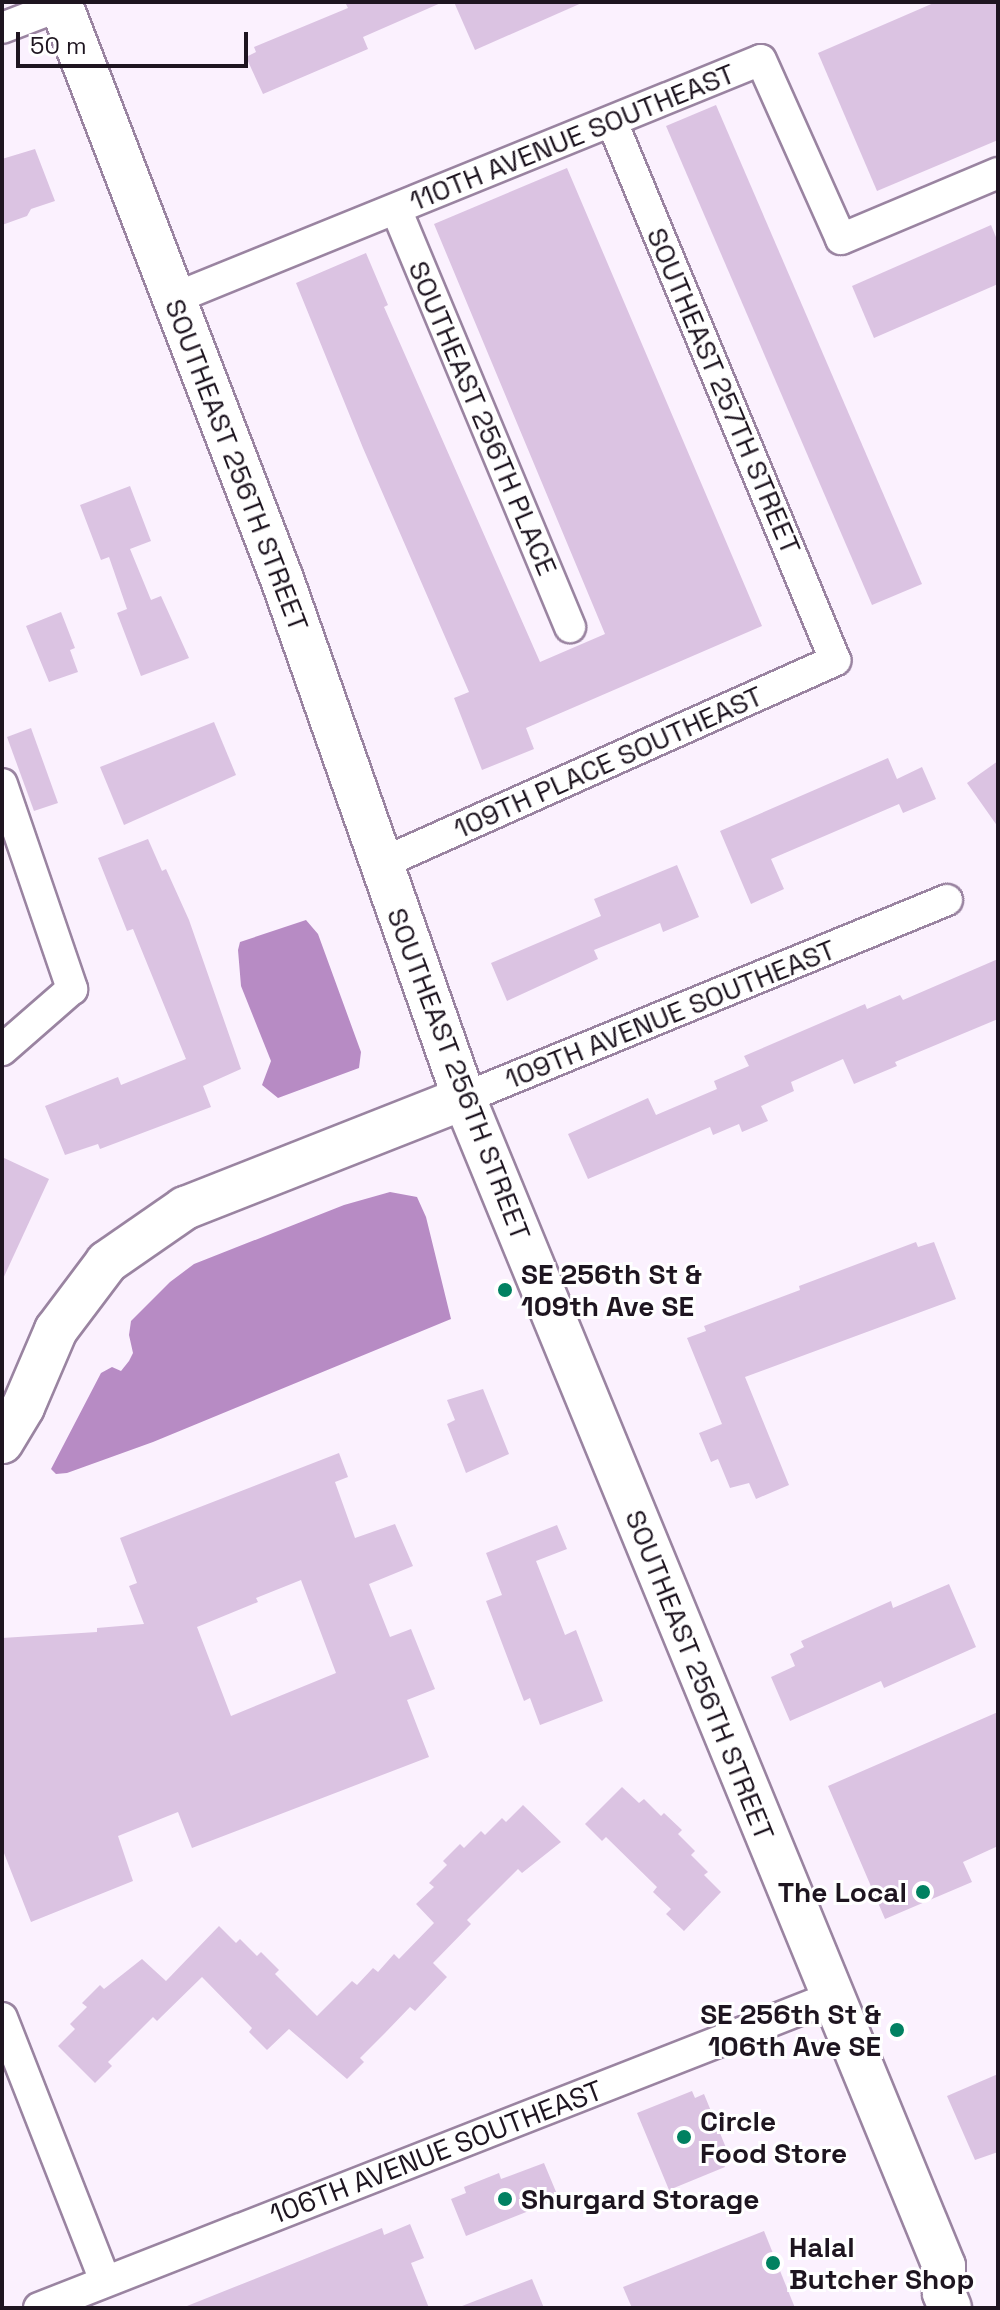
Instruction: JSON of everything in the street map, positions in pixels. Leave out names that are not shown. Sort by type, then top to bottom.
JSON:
[{"type":"main road","name":"SOUTHEAST 256TH STREET","points":[[61,4],[282,579],[464,1098],[944,2266],[944,2293],[950,2308]]},
{"type":"main road","name":"109TH AVENUE SOUTHEAST","points":[[2,1442],[23,1407],[56,1330],[107,1262],[185,1208],[464,1098]]},
{"type":"main road","name":"SOUTHEAST 256TH STREET","points":[[944,2266],[965,2285],[975,2308]]},
{"type":"street","points":[[2,28],[61,4]]},
{"type":"street","name":"110TH AVENUE SOUTHEAST","points":[[175,298],[761,60],[841,239],[998,173]]},
{"type":"street","name":"SOUTHEAST 257TH STREET","points":[[612,122],[835,660]]},
{"type":"street","name":"SOUTHEAST 256TH PLACE","points":[[396,209],[570,627]]},
{"type":"street","name":"109TH PLACE SOUTHEAST","points":[[380,864],[835,660]]},
{"type":"street","points":[[2,784],[72,989],[2,1050]]},
{"type":"street","name":"109TH AVENUE SOUTHEAST","points":[[464,1098],[947,900]]},
{"type":"street","name":"106TH AVENUE SOUTHEAST","points":[[39,2308],[832,1997]]},
{"type":"street","points":[[2,2018],[105,2281]]},
{"type":"shaded area","points":[[306,920],[318,934],[361,1052],[359,1068],[278,1098],[262,1085],[271,1061],[241,986],[238,950],[240,942]]},
{"type":"shaded area","points":[[390,1192],[417,1197],[426,1217],[451,1319],[153,1442],[67,1473],[56,1474],[51,1469],[101,1373],[112,1367],[121,1371],[129,1361],[133,1353],[129,1335],[131,1321],[170,1282],[194,1264],[344,1205]]},
{"type":"building","points":[[345,2],[443,2],[363,37],[368,49],[263,94],[246,57],[256,52],[254,47],[348,8]]},
{"type":"building","points":[[454,2],[584,2],[475,50]]},
{"type":"building","points":[[936,2],[998,2],[998,140],[877,191],[818,53]]},
{"type":"building","points":[[716,105],[922,584],[872,605],[666,126]]},
{"type":"building","points":[[35,149],[55,201],[31,209],[27,216],[2,225],[2,159]]},
{"type":"building","points":[[567,168],[762,626],[526,728],[534,749],[482,770],[454,698],[469,692],[363,448],[296,283],[366,253],[388,305],[384,307],[540,662],[605,634],[434,224]]},
{"type":"building","points":[[991,225],[998,242],[998,284],[874,338],[852,286]]},
{"type":"building","points":[[130,486],[151,541],[130,549],[151,600],[161,596],[189,658],[141,676],[117,613],[127,609],[109,557],[101,560],[80,505]]},
{"type":"building","points":[[61,612],[75,648],[70,650],[78,672],[49,682],[26,626]]},
{"type":"building","points":[[214,722],[236,775],[124,825],[100,767]]},
{"type":"building","points":[[31,728],[58,803],[34,811],[7,737]]},
{"type":"building","points":[[888,758],[897,779],[922,767],[936,799],[903,813],[899,804],[771,859],[784,889],[751,904],[720,831]]},
{"type":"building","points":[[998,761],[998,827],[967,783]]},
{"type":"building","points":[[148,839],[162,871],[166,869],[189,920],[241,1069],[203,1086],[211,1107],[100,1149],[98,1144],[65,1155],[45,1106],[118,1077],[121,1085],[186,1059],[133,929],[127,931],[98,858]]},
{"type":"building","points":[[677,865],[699,917],[663,932],[660,923],[594,950],[598,959],[507,1001],[491,963],[601,916],[594,899]]},
{"type":"building","points":[[998,959],[998,1019],[895,1062],[897,1066],[854,1084],[843,1059],[791,1082],[794,1091],[761,1106],[768,1121],[742,1132],[739,1124],[713,1135],[710,1127],[588,1179],[568,1134],[648,1098],[656,1115],[717,1089],[714,1081],[749,1066],[744,1056],[865,1004],[867,1009],[900,995],[903,1000]]},
{"type":"building","points":[[2,1157],[49,1179],[2,1281]]},
{"type":"building","points":[[916,1242],[918,1247],[934,1242],[956,1299],[745,1377],[789,1485],[756,1499],[749,1483],[730,1488],[718,1459],[711,1462],[699,1433],[722,1424],[687,1338],[706,1331],[704,1326],[800,1290],[799,1286]]},
{"type":"building","points":[[483,1389],[509,1454],[466,1473],[447,1424],[455,1420],[447,1400]]},
{"type":"building","points":[[339,1453],[348,1477],[335,1482],[355,1538],[395,1524],[413,1566],[369,1584],[390,1637],[411,1629],[435,1689],[407,1700],[429,1757],[192,1848],[178,1812],[118,1836],[133,1881],[31,1922],[2,1848],[2,1638],[97,1632],[97,1628],[144,1624],[129,1586],[137,1583],[120,1538]],"holes":[[[301,1580],[336,1673],[231,1716],[197,1627]]]},
{"type":"building","points":[[557,1525],[567,1549],[536,1561],[565,1635],[576,1630],[603,1701],[540,1725],[530,1698],[524,1701],[486,1601],[502,1595],[486,1553]]},
{"type":"building","points":[[949,1584],[976,1647],[884,1688],[881,1681],[790,1721],[771,1677],[795,1666],[790,1654],[804,1647],[801,1641],[891,1601],[893,1608]]},
{"type":"building","points":[[998,1712],[998,1846],[963,1862],[972,1882],[885,1919],[828,1786]]},
{"type":"building","points":[[622,1787],[639,1803],[644,1799],[661,1816],[664,1813],[682,1830],[678,1834],[695,1851],[691,1855],[708,1872],[704,1875],[721,1892],[684,1931],[666,1914],[671,1909],[653,1892],[657,1887],[606,1837],[602,1841],[585,1824]]},
{"type":"building","points":[[523,1805],[561,1842],[522,1873],[518,1869],[467,1920],[471,1924],[433,1963],[447,1977],[415,2011],[410,2007],[360,2058],[364,2062],[347,2079],[289,2029],[267,2050],[249,2032],[252,2028],[202,1977],[157,2021],[153,2017],[108,2062],[112,2066],[95,2083],[58,2046],[75,2029],[70,2024],[87,2007],[82,2003],[100,1985],[104,1989],[142,1959],[166,1981],[219,1926],[236,1943],[240,1939],[257,1956],[261,1952],[279,1970],[275,1974],[317,2016],[352,1981],[357,1985],[373,1968],[378,1972],[394,1954],[399,1959],[434,1923],[416,1904],[434,1887],[429,1883],[447,1865],[443,1861],[460,1844],[464,1848],[481,1831],[485,1835],[502,1818],[506,1822]]},
{"type":"building","points":[[998,2074],[998,2152],[975,2160],[947,2096]]},
{"type":"building","name":"Circle Food Store","points":[[692,2091],[695,2098],[704,2094],[731,2160],[723,2163],[725,2167],[669,2190],[637,2113]]},
{"type":"building","name":"Shurgard Storage","points":[[544,2163],[559,2199],[466,2236],[451,2199],[466,2193],[464,2187],[499,2173],[501,2179]]},
{"type":"building","points":[[410,2224],[424,2258],[411,2263],[429,2308],[182,2308],[382,2228],[384,2235]]},
{"type":"building","points":[[764,2231],[795,2308],[632,2308],[623,2287]]},
{"type":"building","points":[[532,2279],[544,2308],[462,2306]]},
{"type":"place","name":"SE 256th St & 109th Ave SE","points":[[505,1290]]},
{"type":"place","name":"The Local","points":[[923,1892]]},
{"type":"place","name":"SE 256th St & 106th Ave SE","points":[[897,2030]]},
{"type":"place","name":"Circle Food Store","points":[[684,2137]]},
{"type":"place","name":"Shurgard Storage","points":[[505,2199]]},
{"type":"place","name":"Halal Butcher Shop","points":[[773,2263]]}]
